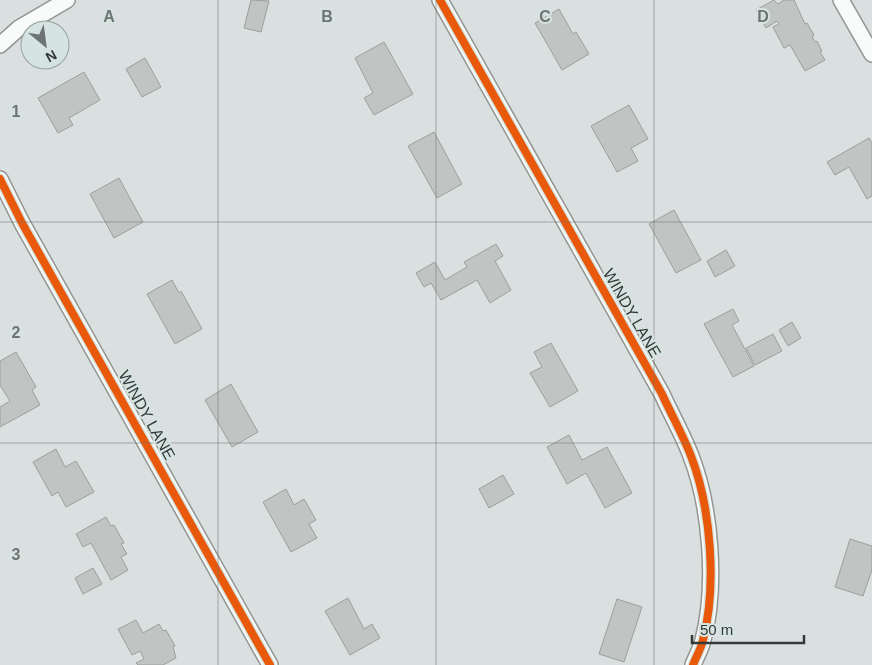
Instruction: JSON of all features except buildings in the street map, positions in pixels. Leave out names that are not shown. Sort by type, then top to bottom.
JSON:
[{"type":"street","points":[[0,45],[18,28],[67,0]]},
{"type":"street","name":"WINDY LANE","points":[[440,0],[662,394],[691,456],[705,504],[710,558],[710,587],[703,640],[693,665]]},
{"type":"street","points":[[841,0],[872,54]]},
{"type":"street","name":"WINDY LANE","points":[[0,179],[22,223],[270,665]]},
{"type":"cycle path","points":[[440,0],[662,394],[691,456],[703,499],[710,547],[711,572],[707,619],[702,643],[693,665]]},
{"type":"cycle path","points":[[0,179],[22,223],[270,665]]}]
